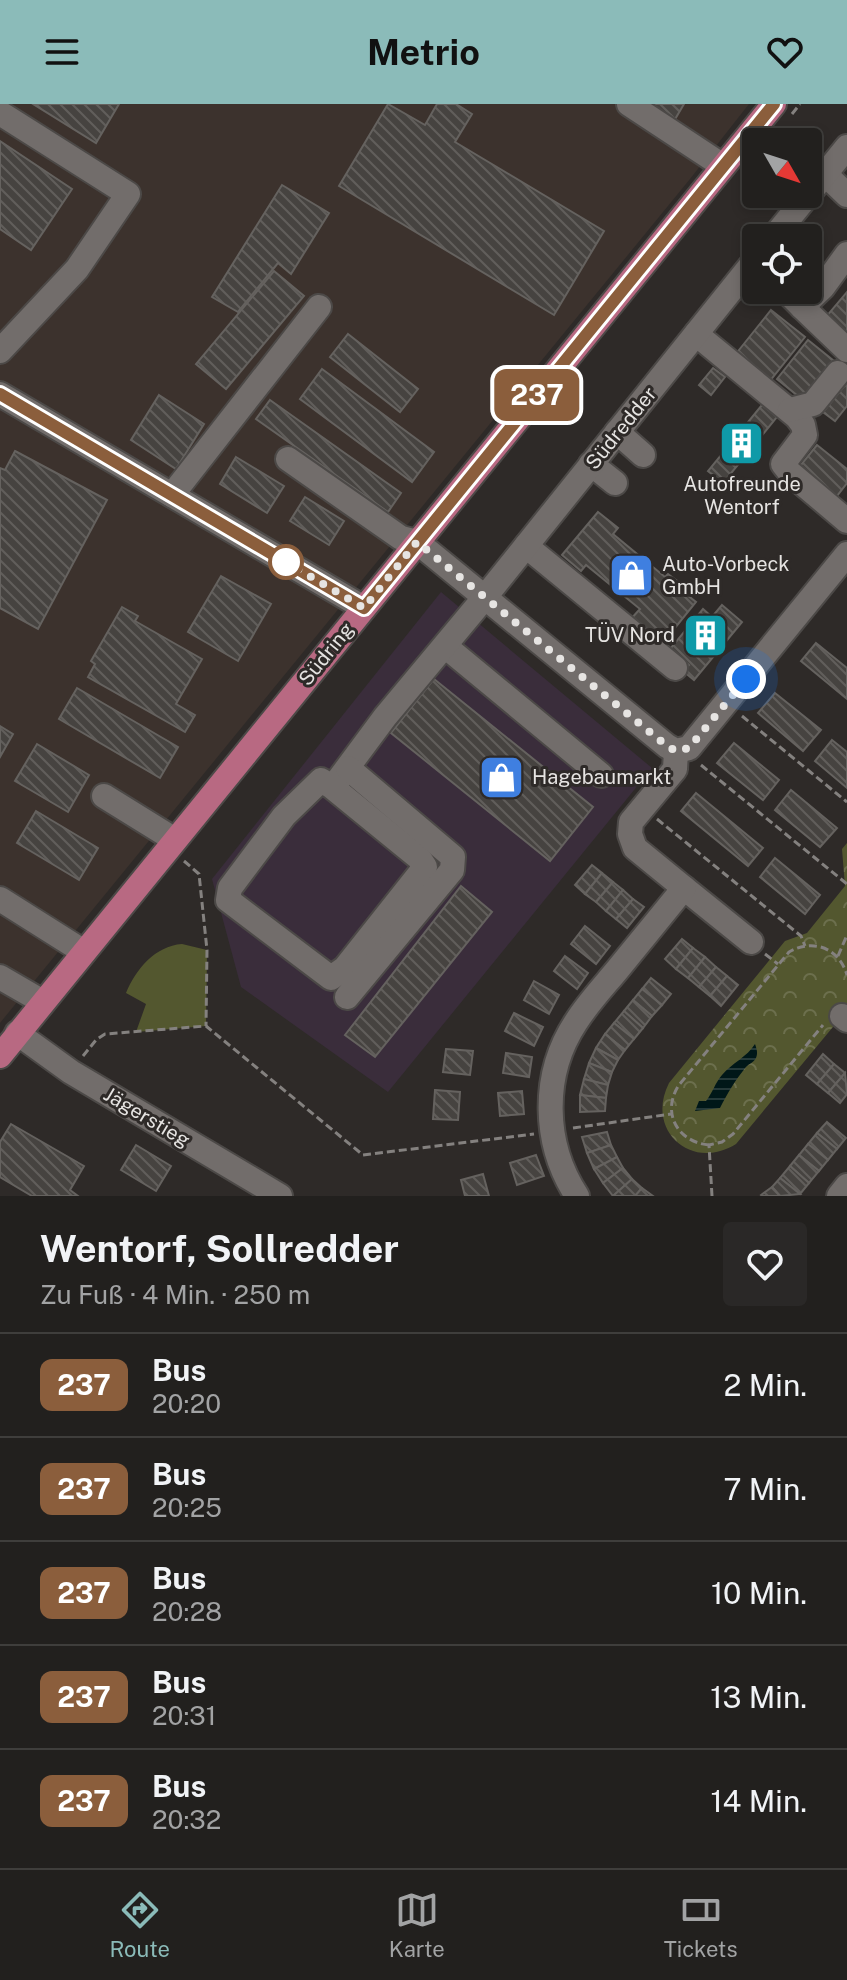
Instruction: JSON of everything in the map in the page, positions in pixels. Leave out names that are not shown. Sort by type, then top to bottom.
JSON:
[{"type":"main road","name":"Südring","points":[[0,1056],[774,104]]},
{"type":"street","points":[[629,104],[723,166]]},
{"type":"street","points":[[0,113],[128,194],[77,269],[0,351]]},
{"type":"street","points":[[784,224],[847,147]]},
{"type":"street","points":[[825,174],[847,195]]},
{"type":"street","points":[[822,287],[847,254]]},
{"type":"street","name":"Südredder","points":[[332,787],[385,717],[742,278]]},
{"type":"street","points":[[799,304],[847,350]]},
{"type":"street","points":[[172,495],[319,307]]},
{"type":"street","points":[[696,334],[790,410],[803,425],[805,435],[783,464],[847,521]]},
{"type":"street","points":[[790,410],[813,404],[838,373]]},
{"type":"street","points":[[0,394],[364,608]]},
{"type":"street","points":[[617,432],[643,455]]},
{"type":"street","points":[[288,459],[401,538],[417,542],[667,746],[682,750]]},
{"type":"street","points":[[591,464],[615,483]]},
{"type":"street","points":[[526,546],[675,668]]},
{"type":"street","points":[[751,942],[635,848],[630,834],[631,822],[675,769],[682,750],[835,586],[847,554]]},
{"type":"street","points":[[445,646],[601,775]]},
{"type":"street","points":[[347,997],[452,870],[453,857],[348,768]]},
{"type":"street","points":[[321,780],[332,787],[419,858],[425,867],[345,968],[331,978],[228,900],[230,888],[284,816],[321,780]]},
{"type":"street","points":[[104,796],[172,844]]},
{"type":"street","points":[[577,1196],[560,1164],[552,1131],[552,1082],[568,1036],[586,1008],[684,888]]},
{"type":"street","points":[[0,899],[84,952]]},
{"type":"street","points":[[0,977],[43,1002]]},
{"type":"street","name":"Jägerstieg","points":[[17,1033],[71,1072],[280,1196]]},
{"type":"street","points":[[839,1196],[847,1186]]},
{"type":"path","points":[[726,703],[847,802]]},
{"type":"path","points":[[682,750],[847,884]]},
{"type":"path","points":[[643,808],[801,936],[805,946]]},
{"type":"path","points":[[172,844],[199,874],[207,950],[206,1026]]},
{"type":"path","points":[[838,956],[847,935]]},
{"type":"path","points":[[838,1019],[733,1134],[722,1142],[709,1145],[696,1143],[684,1136],[676,1126],[671,1114],[673,1096],[679,1085],[783,958],[805,946],[823,947],[838,956],[847,975]]},
{"type":"path","points":[[71,1072],[96,1040],[105,1034],[206,1026],[363,1155],[671,1114]]},
{"type":"path","points":[[709,1145],[712,1196]]},
{"type":"shaded area","points":[[0,104],[749,104],[0,1023]]},
{"type":"shaded area","points":[[441,592],[652,768],[388,1092],[241,987],[212,879]]},
{"type":"shaded area","points":[[755,1044],[756,1058],[739,1076],[720,1108],[695,1111],[699,1101],[706,1101],[722,1075]]},
{"type":"green space","points":[[847,843],[847,1010],[736,1144],[703,1153],[689,1149],[677,1142],[663,1116],[663,1100],[669,1083],[785,941],[807,933],[845,886],[842,849]]},
{"type":"green space","points":[[182,944],[207,950],[206,1026],[136,1032],[146,1004],[126,993],[130,984],[141,967],[155,954]]},
{"type":"building","points":[[33,104],[119,104],[96,143]]},
{"type":"building","points":[[388,104],[425,125],[437,104],[456,104],[472,114],[455,142],[604,231],[554,315],[339,186]]},
{"type":"building","points":[[635,104],[684,104],[671,126]]},
{"type":"building","points":[[0,141],[72,189],[31,250],[0,229]]},
{"type":"building","points":[[282,185],[329,213],[291,274],[278,263],[238,312],[212,297]]},
{"type":"building","points":[[274,271],[304,296],[226,389],[196,364]]},
{"type":"building","points":[[847,292],[847,336],[825,318]]},
{"type":"building","points":[[771,310],[805,337],[769,382],[735,355]]},
{"type":"building","points":[[348,334],[418,389],[400,412],[330,357]]},
{"type":"building","points":[[808,340],[834,361],[803,400],[777,379]]},
{"type":"building","points":[[713,368],[725,377],[711,395],[699,385]]},
{"type":"building","points":[[322,369],[434,452],[412,482],[300,399]]},
{"type":"building","points":[[847,383],[847,406],[835,421],[823,412]]},
{"type":"building","points":[[159,395],[204,424],[176,469],[131,440]]},
{"type":"building","points":[[270,400],[401,493],[388,512],[256,419]]},
{"type":"building","name":"Autofreunde Wentorf","points":[[762,405],[777,417],[723,483],[708,471]]},
{"type":"building","points":[[817,445],[847,469],[847,483],[833,501],[796,471]]},
{"type":"building","points":[[15,451],[107,500],[38,629],[0,608],[0,468],[5,470]]},
{"type":"building","points":[[236,457],[284,486],[267,513],[220,484]]},
{"type":"building","points":[[305,497],[344,521],[329,545],[290,521]]},
{"type":"building","name":"Auto-Vorbeck GmbH","points":[[598,512],[618,528],[613,534],[665,577],[668,574],[680,583],[677,587],[696,602],[670,634],[666,631],[657,642],[630,620],[640,609],[586,565],[581,571],[562,555]]},
{"type":"building","points":[[221,576],[271,604],[238,661],[188,632]]},
{"type":"building","name":"TÜV Nord","points":[[722,605],[742,622],[694,680],[683,671],[689,665],[670,649],[703,609],[712,617]]},
{"type":"building","points":[[122,607],[138,616],[135,621],[202,659],[176,704],[195,715],[185,732],[88,677],[95,664],[91,661]]},
{"type":"building","points":[[816,643],[847,668],[847,699],[801,661]]},
{"type":"building","points":[[434,679],[593,807],[550,861],[391,733]]},
{"type":"building","points":[[77,688],[178,747],[160,778],[59,719]]},
{"type":"building","points":[[775,693],[821,730],[803,751],[758,713]]},
{"type":"building","points":[[0,726],[13,734],[0,757]]},
{"type":"building","points":[[832,740],[847,752],[847,788],[815,761]]},
{"type":"building","points":[[734,743],[779,780],[763,800],[717,763]]},
{"type":"building","points":[[37,744],[89,775],[68,812],[15,781]]},
{"type":"building","points":[[791,790],[837,828],[820,847],[775,810]]},
{"type":"building","points":[[696,793],[763,848],[748,866],[681,811]]},
{"type":"building","points":[[36,811],[98,848],[79,880],[17,843]]},
{"type":"building","points":[[775,858],[820,895],[805,914],[760,877]]},
{"type":"building","points":[[592,865],[602,873],[585,894],[575,885]]},
{"type":"building","points":[[602,873],[613,882],[596,902],[585,894]]},
{"type":"building","points":[[613,882],[623,890],[606,911],[596,902]]},
{"type":"building","points":[[461,886],[492,912],[375,1057],[345,1035]]},
{"type":"building","points":[[623,890],[633,899],[616,919],[606,911]]},
{"type":"building","points":[[633,899],[644,907],[627,928],[616,919]]},
{"type":"building","points":[[585,926],[610,946],[596,964],[571,944]]},
{"type":"building","points":[[682,939],[693,948],[676,969],[665,959]]},
{"type":"building","points":[[693,948],[705,957],[688,978],[676,969]]},
{"type":"building","points":[[565,956],[588,973],[577,989],[554,971]]},
{"type":"building","points":[[705,957],[716,967],[699,987],[688,978]]},
{"type":"building","points":[[716,967],[727,976],[710,996],[699,987]]},
{"type":"building","points":[[727,976],[738,985],[721,1006],[710,996]]},
{"type":"building","points":[[651,978],[671,994],[662,1005],[642,989]]},
{"type":"building","points":[[534,981],[559,995],[549,1014],[524,1000]]},
{"type":"building","points":[[642,989],[662,1005],[652,1016],[633,1000]]},
{"type":"building","points":[[633,1000],[652,1016],[643,1028],[624,1011]]},
{"type":"building","points":[[624,1011],[643,1028],[634,1039],[614,1023]]},
{"type":"building","points":[[514,1013],[543,1027],[534,1046],[505,1031]]},
{"type":"building","points":[[614,1023],[634,1039],[625,1050],[605,1034]]},
{"type":"building","points":[[605,1034],[625,1050],[618,1060],[596,1048]]},
{"type":"building","points":[[596,1048],[618,1060],[612,1072],[589,1063]]},
{"type":"building","points":[[446,1049],[473,1051],[470,1075],[443,1072]]},
{"type":"building","points":[[506,1053],[532,1057],[529,1077],[503,1073]]},
{"type":"building","points":[[823,1054],[834,1064],[817,1084],[806,1075]]},
{"type":"building","points":[[589,1063],[612,1072],[608,1085],[584,1079]]},
{"type":"building","points":[[834,1064],[845,1073],[828,1093],[817,1084]]},
{"type":"building","points":[[845,1073],[847,1094],[840,1103],[828,1093]]},
{"type":"building","points":[[584,1079],[608,1085],[606,1098],[580,1095]]},
{"type":"building","points":[[435,1090],[460,1092],[458,1120],[433,1119]]},
{"type":"building","points":[[522,1091],[524,1114],[500,1116],[498,1093]]},
{"type":"building","points":[[580,1095],[606,1098],[605,1111],[580,1112]]},
{"type":"building","points":[[827,1122],[846,1138],[837,1149],[817,1133]]},
{"type":"building","points":[[11,1124],[84,1166],[70,1190],[78,1196],[32,1196],[0,1177],[0,1142]]},
{"type":"building","points":[[607,1132],[611,1145],[587,1153],[582,1137]]},
{"type":"building","points":[[817,1133],[837,1149],[828,1160],[808,1144]]},
{"type":"building","points":[[808,1144],[828,1160],[819,1171],[799,1155]]},
{"type":"building","points":[[136,1145],[171,1166],[156,1191],[121,1170]]},
{"type":"building","points":[[611,1145],[617,1157],[594,1169],[587,1153]]},
{"type":"building","points":[[536,1155],[544,1176],[517,1185],[510,1163]]},
{"type":"building","points":[[799,1155],[819,1171],[809,1183],[790,1166]]},
{"type":"building","points":[[617,1157],[623,1168],[603,1183],[594,1169]]},
{"type":"building","points":[[790,1166],[809,1183],[800,1194],[780,1178]]},
{"type":"building","points":[[623,1168],[632,1179],[613,1196],[603,1183]]},
{"type":"building","points":[[483,1174],[489,1196],[465,1196],[461,1180]]},
{"type":"building","points":[[780,1178],[800,1194],[780,1196],[772,1187]]},
{"type":"building","points":[[632,1179],[642,1188],[635,1196],[613,1196]]},
{"type":"building","points":[[772,1187],[780,1196],[761,1195]]},
{"type":"building","points":[[642,1188],[653,1196],[635,1196]]},
{"type":"bus line","name":"237","points":[[0,394],[364,608],[774,104]]},
{"type":"place","name":"Autofreunde Wentorf","points":[[742,444]]},
{"type":"place","name":"Auto-Vorbeck GmbH","points":[[631,575]]},
{"type":"place","name":"TÜV Nord","points":[[706,635]]},
{"type":"place","name":"Hagebaumarkt","points":[[501,777]]},
{"type":"route","points":[[286,562],[364,608],[417,542],[676,751],[689,748],[746,679]]}]
